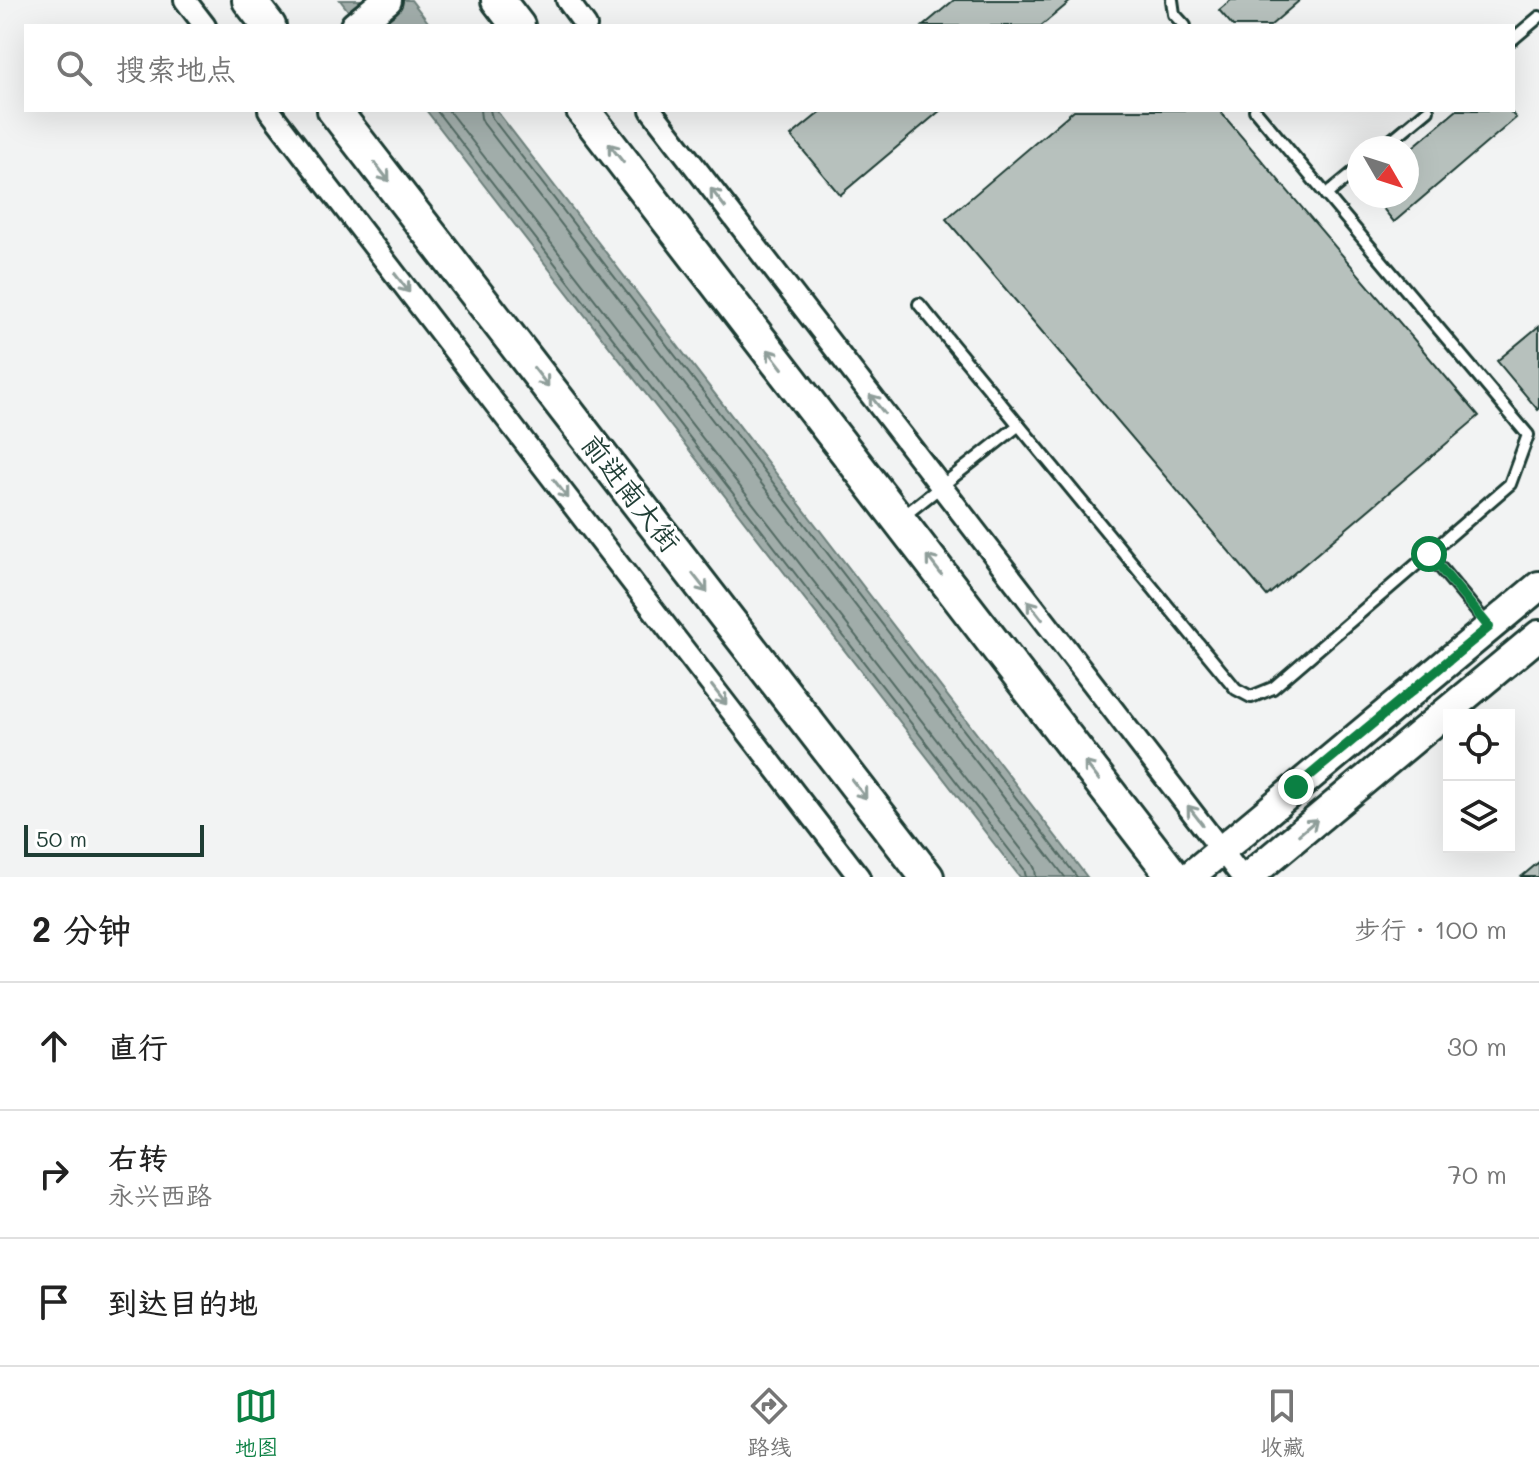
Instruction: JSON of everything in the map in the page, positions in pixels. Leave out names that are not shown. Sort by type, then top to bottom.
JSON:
[{"type":"main road","points":[[249,0],[267,24]]},
{"type":"main road","points":[[357,24],[387,0]]},
{"type":"main road","points":[[498,0],[516,24]]},
{"type":"main road","name":"前进南大街","points":[[336,112],[927,877]]},
{"type":"main road","points":[[585,112],[1174,877]]},
{"type":"main road","points":[[1189,877],[1539,586]]},
{"type":"main road","points":[[1245,877],[1539,635]]},
{"type":"street","points":[[185,0],[203,24]]},
{"type":"street","points":[[567,0],[585,24]]},
{"type":"street","points":[[271,112],[859,877]]},
{"type":"street","points":[[653,112],[1221,850],[1245,877]]},
{"type":"lane","points":[[1172,0],[1174,14],[1183,24]]},
{"type":"lane","points":[[1515,37],[1539,17]]},
{"type":"lane","points":[[919,304],[1236,689],[1251,697],[1273,688],[1510,484],[1528,435],[1257,112]]},
{"type":"lane","points":[[1397,136],[1426,112]]},
{"type":"lane","points":[[1326,195],[1347,178]]},
{"type":"lane","points":[[899,520],[1019,425]]},
{"type":"lane","points":[[1429,554],[1489,627]]},
{"type":"water","points":[[340,0],[411,0],[429,24],[358,24]]},
{"type":"water","points":[[428,112],[498,112],[1087,877],[1020,877]]},
{"type":"building","points":[[954,0],[1072,0],[1043,24],[925,24]]},
{"type":"building","points":[[1231,0],[1300,0],[1272,24],[1231,24],[1219,10]]},
{"type":"building","points":[[821,112],[939,112],[840,195],[791,136]]},
{"type":"building","points":[[1072,112],[1221,112],[1479,416],[1267,596],[946,219]]},
{"type":"building","points":[[1455,112],[1511,112],[1516,118],[1419,201],[1419,142]]},
{"type":"building","points":[[1383,208],[1410,208],[1394,222]]},
{"type":"building","points":[[1539,326],[1539,409],[1538,410],[1497,361]]},
{"type":"building","points":[[1539,862],[1539,877],[1521,877]]},
{"type":"route","points":[[1296,787],[1489,627],[1429,554]]}]
